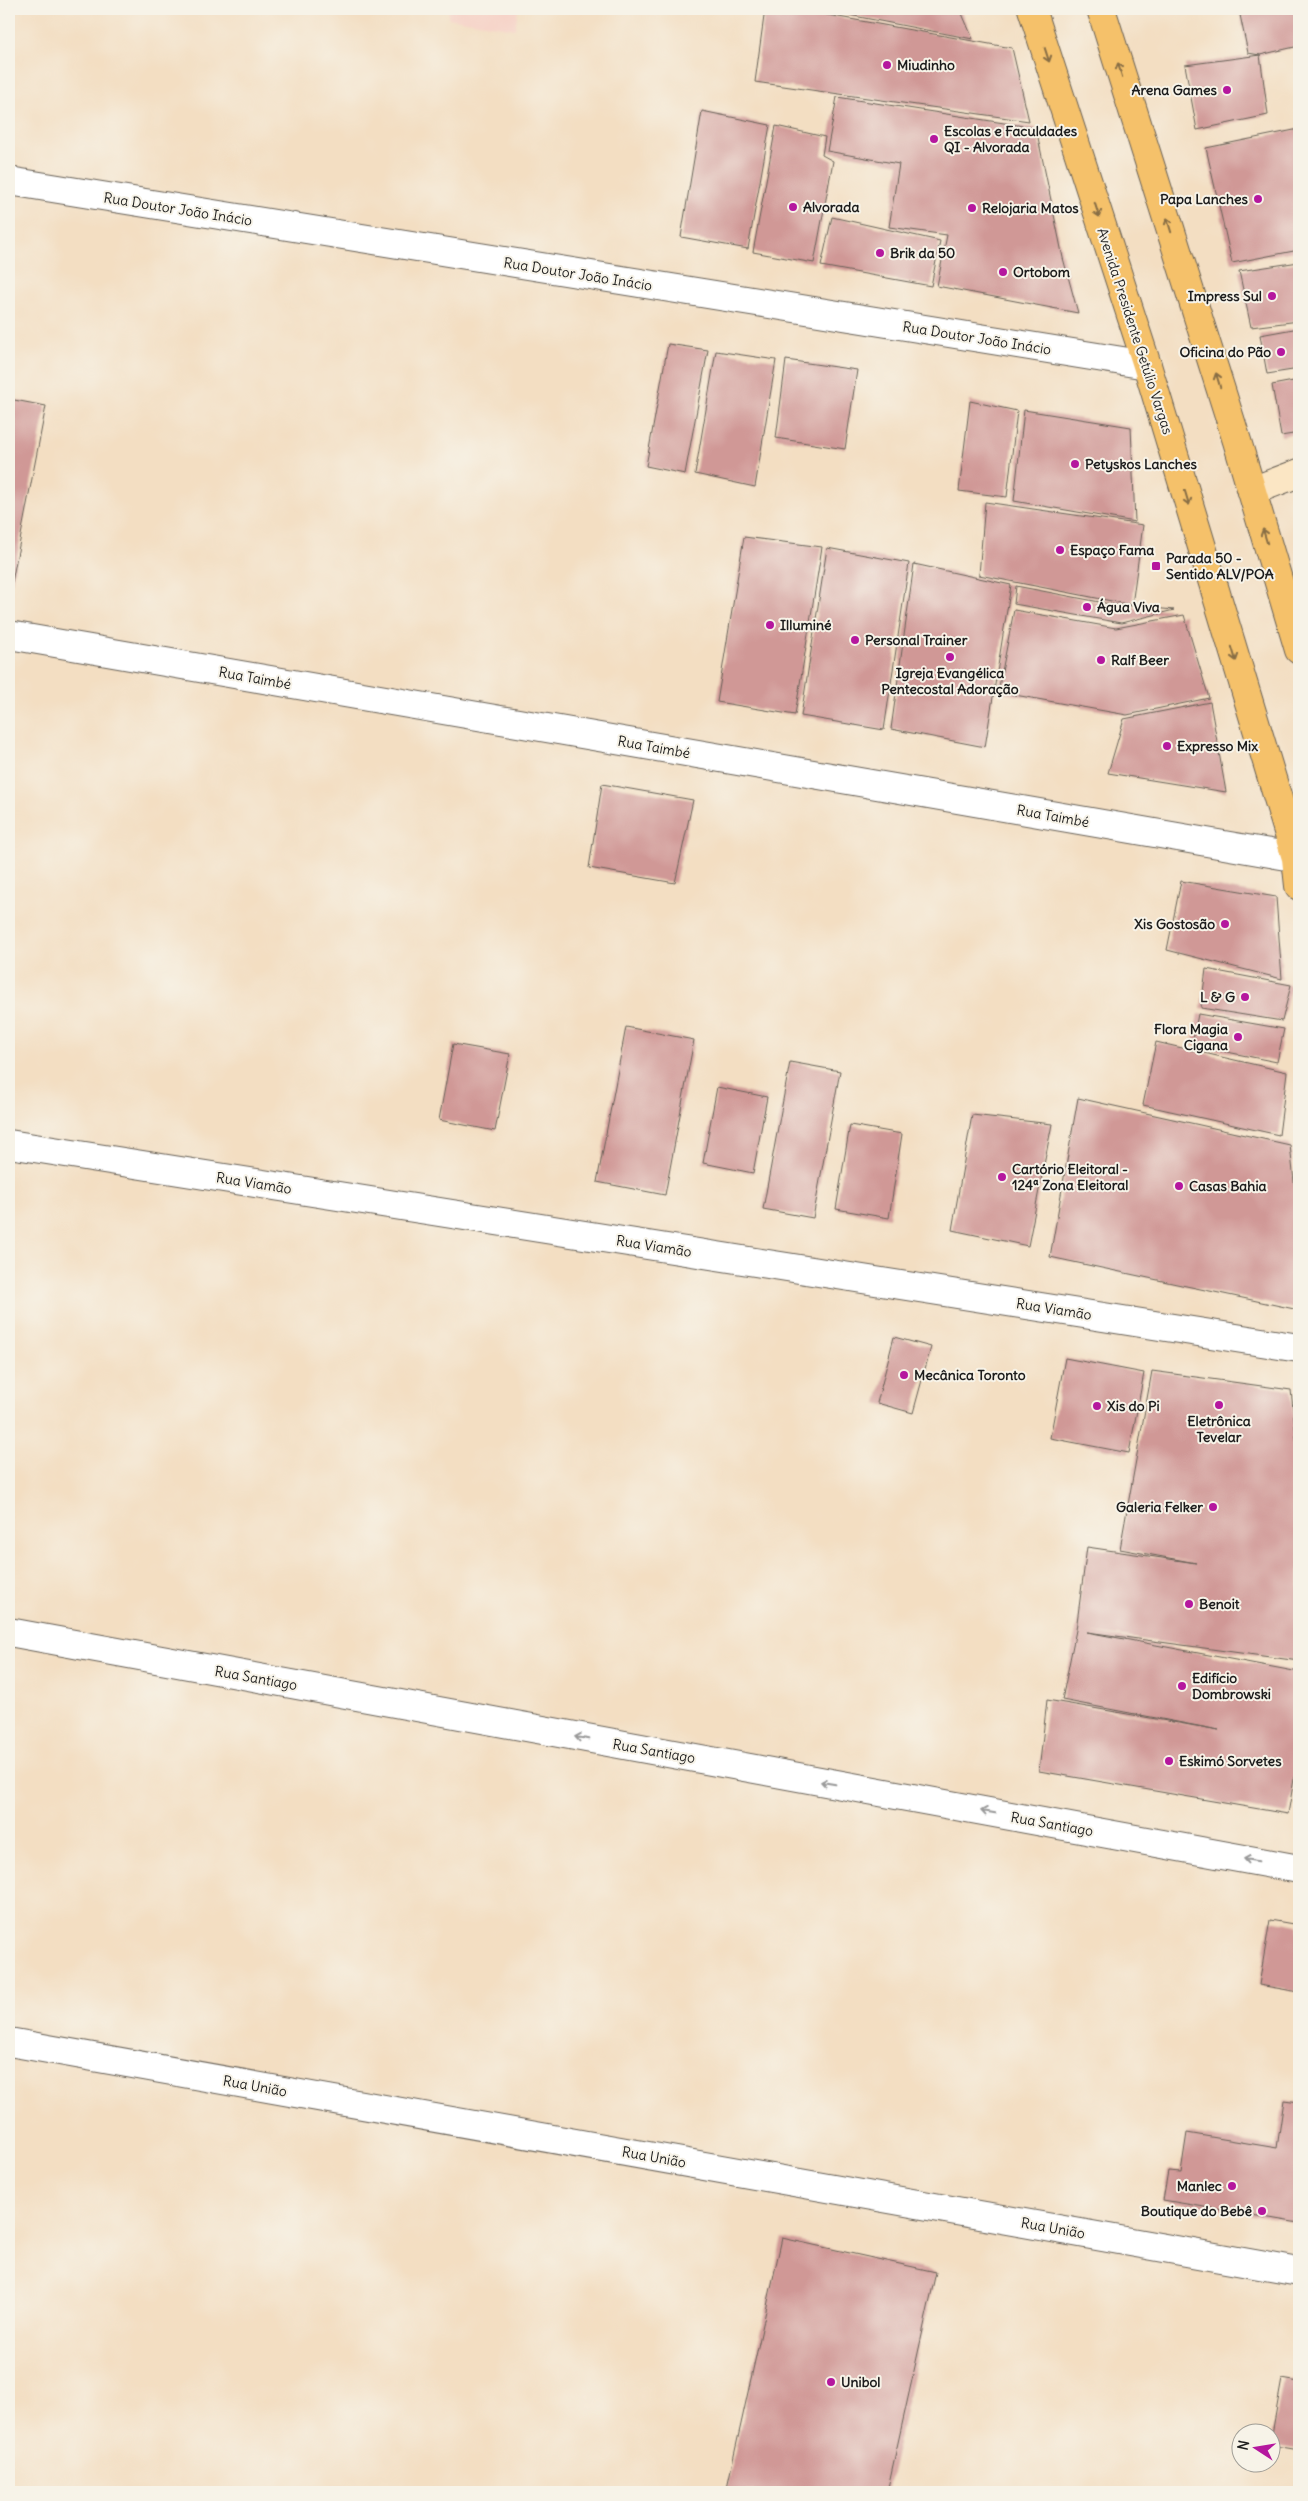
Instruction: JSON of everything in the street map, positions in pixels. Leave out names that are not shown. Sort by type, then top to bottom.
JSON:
[{"type":"main road","name":"Avenida Presidente Getúlio Vargas","points":[[1032,9],[1147,365],[1298,858],[1299,886]]},
{"type":"main road","points":[[1101,9],[1252,491],[1299,650]]},
{"type":"street","name":"Rua Doutor João Inácio","points":[[9,181],[1147,365]]},
{"type":"street","points":[[1252,491],[1299,473]]},
{"type":"street","name":"Rua Taimbé","points":[[9,635],[1298,858]]},
{"type":"street","name":"Rua Viamão","points":[[9,1144],[1299,1348]]},
{"type":"street","name":"Rua Santiago","points":[[9,1632],[1299,1869]]},
{"type":"street","name":"Rua União","points":[[9,2042],[1299,2272]]},
{"type":"shaded area","points":[[449,9],[518,9],[515,29],[448,18]]},
{"type":"building","name":"Miudinho","points":[[765,9],[794,9],[1012,48],[1029,121],[755,82]]},
{"type":"building","points":[[960,9],[973,39],[823,10]]},
{"type":"building","points":[[1272,9],[1299,9],[1299,46],[1260,55],[1248,53],[1240,15]]},
{"type":"building","name":"Arena Games","points":[[1260,55],[1268,115],[1197,130],[1185,65]]},
{"type":"building","points":[[837,97],[1036,128],[1063,258],[1078,313],[937,286],[947,235],[889,227],[899,164],[827,151]]},
{"type":"building","points":[[702,111],[770,125],[748,249],[681,237]]},
{"type":"building","name":"Alvorada","points":[[776,126],[825,137],[822,155],[833,161],[814,263],[753,252]]},
{"type":"building","name":"Papa Lanches","points":[[1299,129],[1299,250],[1232,263],[1206,148]]},
{"type":"building","name":"Brik da 50","points":[[832,217],[940,241],[931,286],[821,266]]},
{"type":"building","name":"Impress Sul","points":[[1299,262],[1299,321],[1251,327],[1239,271]]},
{"type":"building","name":"Oficina do Pão","points":[[1299,328],[1299,369],[1267,374],[1260,335]]},
{"type":"building","points":[[668,344],[708,350],[685,474],[646,466]]},
{"type":"building","points":[[716,351],[776,360],[755,487],[695,474]]},
{"type":"building","points":[[786,360],[857,370],[845,449],[776,438]]},
{"type":"building","points":[[1299,380],[1299,433],[1281,436],[1272,385]]},
{"type":"building","points":[[9,399],[46,406],[12,582],[9,581]]},
{"type":"building","points":[[970,401],[1017,411],[1007,497],[959,491]]},
{"type":"building","name":"Petyskos Lanches","points":[[1024,410],[1131,427],[1135,522],[1014,501]]},
{"type":"building","name":"Espaço Fama","points":[[985,502],[1143,525],[1132,605],[979,575]]},
{"type":"building","name":"Illuminé","points":[[744,537],[822,547],[795,715],[717,702]]},
{"type":"building","name":"Personal Trainer","points":[[827,548],[909,563],[884,730],[801,716]]},
{"type":"building","name":"Igreja Evangélica Pentecostal Adoração","points":[[914,564],[1011,585],[985,747],[891,729]]},
{"type":"building","name":"Água Viva","points":[[1016,586],[1110,604],[1174,610],[1121,623],[1014,604]]},
{"type":"building","name":"Ralf Beer","points":[[1014,610],[1116,628],[1184,615],[1209,698],[1127,715],[998,692]]},
{"type":"building","name":"Expresso Mix","points":[[1210,702],[1226,792],[1108,773],[1124,719]]},
{"type":"building","points":[[602,784],[693,800],[675,883],[589,868]]},
{"type":"building","name":"Xis Gostosão","points":[[1181,881],[1276,897],[1282,979],[1167,950]]},
{"type":"building","name":"L & G","points":[[1206,969],[1291,985],[1282,1021],[1201,1008]]},
{"type":"building","name":"Flora Magia Cigana","points":[[1198,1014],[1284,1029],[1277,1062],[1192,1045]]},
{"type":"building","points":[[626,1027],[694,1040],[665,1195],[597,1182]]},
{"type":"building","points":[[1156,1042],[1287,1072],[1279,1135],[1143,1105]]},
{"type":"building","points":[[453,1044],[510,1054],[495,1131],[439,1120]]},
{"type":"building","points":[[790,1062],[840,1071],[813,1218],[763,1209]]},
{"type":"building","points":[[717,1087],[767,1097],[753,1173],[703,1163]]},
{"type":"building","name":"Casas Bahia","points":[[1078,1098],[1290,1145],[1299,1227],[1299,1310],[1050,1257]]},
{"type":"building","name":"Cartório Eleitoral - 124ª Zona Eleitoral","points":[[972,1115],[1052,1124],[1028,1246],[952,1230]]},
{"type":"building","points":[[850,1125],[902,1134],[889,1218],[836,1209]]},
{"type":"building","name":"Mecânica Toronto","points":[[894,1337],[931,1347],[913,1413],[877,1403]]},
{"type":"building","name":"Xis do Pi","points":[[1065,1358],[1144,1373],[1129,1453],[1050,1438]]},
{"type":"building","points":[[1152,1371],[1291,1390],[1299,1465],[1299,1661],[1087,1632],[1299,1672],[1299,1750],[1288,1814],[1039,1771],[1047,1700],[1219,1730],[1062,1700],[1076,1630],[1087,1547],[1196,1563],[1120,1549]]},
{"type":"building","points":[[1270,1920],[1299,1925],[1299,1992],[1259,1985]]},
{"type":"building","name":"Manlec","points":[[1284,2100],[1299,2102],[1299,2223],[1163,2200],[1168,2171],[1181,2172],[1187,2133],[1277,2148]]},
{"type":"building","name":"Unibol","points":[[782,2238],[936,2272],[887,2492],[726,2492]]},
{"type":"building","points":[[1282,2379],[1299,2382],[1299,2450],[1280,2447],[1280,2424],[1274,2424]]},
{"type":"place","name":"Miudinho","points":[[887,65]]},
{"type":"place","name":"Arena Games","points":[[1227,90]]},
{"type":"place","name":"Escolas e Faculdades QI - Alvorada","points":[[934,139]]},
{"type":"place","name":"Papa Lanches","points":[[1258,199]]},
{"type":"place","name":"Alvorada","points":[[793,207]]},
{"type":"place","name":"Relojaria Matos","points":[[972,208]]},
{"type":"place","name":"Brik da 50","points":[[880,253]]},
{"type":"place","name":"Ortobom","points":[[1003,272]]},
{"type":"place","name":"Impress Sul","points":[[1272,296]]},
{"type":"place","name":"Oficina do Pão","points":[[1281,352]]},
{"type":"place","name":"Petyskos Lanches","points":[[1075,464]]},
{"type":"place","name":"Espaço Fama","points":[[1060,550]]},
{"type":"place","name":"Parada 50 - Sentido ALV/POA","points":[[1156,566]]},
{"type":"place","name":"Água Viva","points":[[1087,607]]},
{"type":"place","name":"Illuminé","points":[[770,625]]},
{"type":"place","name":"Personal Trainer","points":[[855,640]]},
{"type":"place","name":"Igreja Evangélica Pentecostal Adoração","points":[[950,657]]},
{"type":"place","name":"Ralf Beer","points":[[1101,660]]},
{"type":"place","name":"Expresso Mix","points":[[1167,746]]},
{"type":"place","name":"Xis Gostosão","points":[[1225,924]]},
{"type":"place","name":"L & G","points":[[1245,997]]},
{"type":"place","name":"Flora Magia Cigana","points":[[1238,1037]]},
{"type":"place","name":"Cartório Eleitoral - 124ª Zona Eleitoral","points":[[1002,1177]]},
{"type":"place","name":"Casas Bahia","points":[[1179,1186]]},
{"type":"place","name":"Mecânica Toronto","points":[[904,1375]]},
{"type":"place","name":"Eletrônica Tevelar","points":[[1219,1405]]},
{"type":"place","name":"Xis do Pi","points":[[1097,1406]]},
{"type":"place","name":"Galeria Felker","points":[[1213,1507]]},
{"type":"place","name":"Benoit","points":[[1189,1604]]},
{"type":"place","name":"Edifício Dombrowski","points":[[1182,1686]]},
{"type":"place","name":"Eskimó Sorvetes","points":[[1169,1761]]},
{"type":"place","name":"Manlec","points":[[1232,2186]]},
{"type":"place","name":"Boutique do Bebê","points":[[1262,2211]]},
{"type":"place","name":"Unibol","points":[[831,2382]]}]
